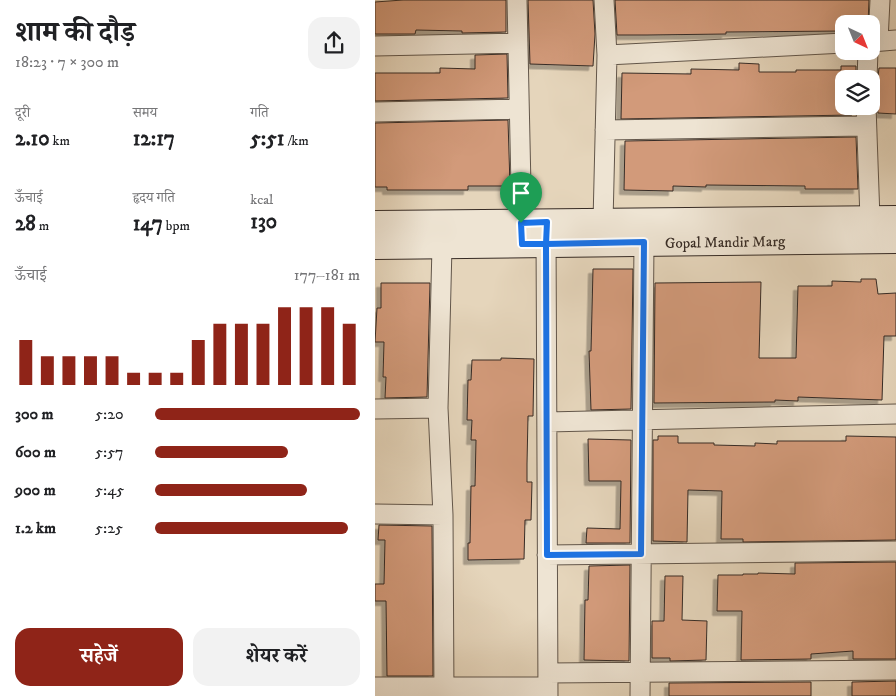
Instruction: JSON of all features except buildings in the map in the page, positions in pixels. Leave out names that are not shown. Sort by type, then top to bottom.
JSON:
[{"type":"street","points":[[517,0],[519,109],[534,233],[547,422],[548,685]]},
{"type":"street","points":[[603,222],[607,55],[604,0]]},
{"type":"street","points":[[879,0],[879,15]]},
{"type":"street","points":[[375,46],[518,42]]},
{"type":"street","points":[[607,55],[835,43]]},
{"type":"street","points":[[375,112],[519,109]]},
{"type":"street","points":[[866,115],[870,219]]},
{"type":"street","points":[[605,130],[866,126]]},
{"type":"street","name":"Gopal Mandir Marg","points":[[375,246],[442,246],[603,222],[896,219]]},
{"type":"street","name":"Gopal Mandir Marg","points":[[375,224],[534,233],[644,242],[896,240]]},
{"type":"street","points":[[640,696],[644,242]]},
{"type":"street","points":[[442,246],[438,408],[443,515],[444,692]]},
{"type":"street","points":[[375,409],[438,408]]},
{"type":"street","points":[[547,422],[896,414]]},
{"type":"street","points":[[375,514],[443,515]]},
{"type":"street","points":[[547,555],[896,551]]},
{"type":"street","points":[[375,687],[444,692],[548,685],[640,672],[896,670]]},
{"type":"route","points":[[521,223],[522,244],[546,244],[547,555],[641,554],[644,242],[546,244],[547,222],[521,223]]}]
